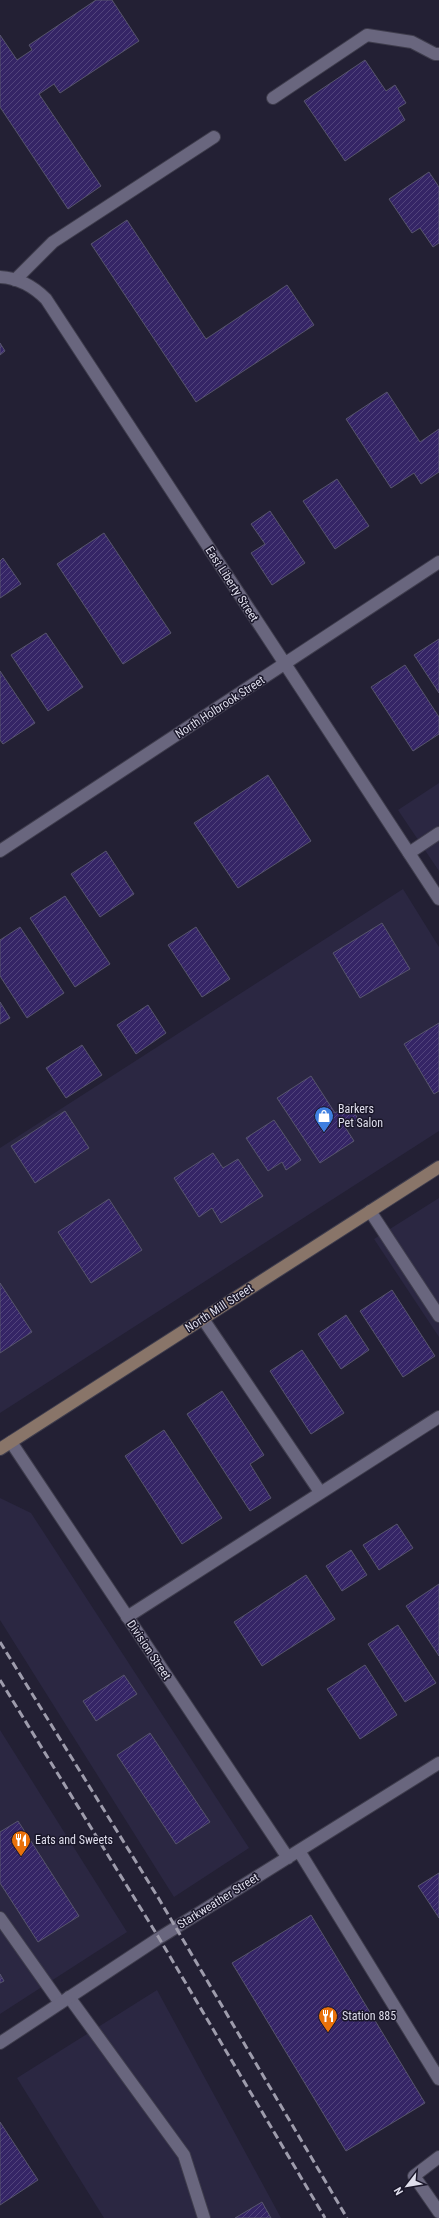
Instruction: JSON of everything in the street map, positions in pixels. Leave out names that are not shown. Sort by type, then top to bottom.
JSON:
[{"type":"street","points":[[273,98],[367,35],[412,42],[435,54],[439,54]]},
{"type":"street","points":[[15,280],[53,242],[214,137]]},
{"type":"street","name":"East Liberty Street","points":[[0,277],[26,282],[46,299],[439,899]]},
{"type":"street","name":"North Holbrook Street","points":[[0,851],[439,562]]},
{"type":"street","points":[[409,854],[439,833]]},
{"type":"street","name":"North Mill Street","points":[[0,1449],[439,1167]]},
{"type":"street","points":[[370,1211],[439,1316]]},
{"type":"street","points":[[203,1319],[320,1492]]},
{"type":"street","points":[[127,1617],[439,1417]]},
{"type":"street","name":"Division Street","points":[[10,1442],[288,1858]]},
{"type":"street","name":"Starkweather Street","points":[[0,2043],[159,1938],[439,1763]]},
{"type":"street","points":[[299,1851],[439,2079]]},
{"type":"street","points":[[0,1918],[184,2155],[204,2218]]},
{"type":"street","points":[[439,2157],[414,2176],[439,2212]]},
{"type":"shaded area","points":[[439,783],[439,871],[398,810]]},
{"type":"shaded area","points":[[403,889],[439,947],[439,1131],[0,1413],[0,1148]]},
{"type":"shaded area","points":[[439,1198],[439,1337],[374,1239]]},
{"type":"shaded area","points":[[0,1498],[31,1513],[249,1848],[174,1897],[0,1620]]},
{"type":"shaded area","points":[[0,1730],[127,1932],[0,2014]]},
{"type":"shaded area","points":[[157,1990],[281,2218],[104,2218],[17,2078]]},
{"type":"building","points":[[96,0],[112,0],[139,41],[60,93],[54,84],[39,94],[101,186],[68,209],[0,107],[0,35],[17,60],[32,50],[29,45]]},
{"type":"building","points":[[365,60],[386,91],[395,85],[406,103],[398,108],[405,120],[345,161],[304,101]]},
{"type":"building","points":[[429,172],[439,187],[439,243],[433,247],[420,228],[412,233],[389,199]]},
{"type":"building","points":[[127,220],[206,339],[287,285],[314,325],[196,402],[91,244]]},
{"type":"building","points":[[0,343],[5,351],[0,355]]},
{"type":"building","points":[[387,392],[420,442],[439,429],[439,472],[421,484],[414,473],[391,488],[346,419]]},
{"type":"building","points":[[337,479],[369,526],[335,549],[303,501]]},
{"type":"building","points":[[270,511],[305,563],[272,585],[251,553],[265,544],[251,524]]},
{"type":"building","points":[[104,533],[171,633],[123,664],[57,564]]},
{"type":"building","points":[[3,558],[21,584],[0,598],[0,561]]},
{"type":"building","points":[[46,633],[83,687],[48,711],[11,655]]},
{"type":"building","points":[[439,639],[439,693],[414,655]]},
{"type":"building","points":[[405,665],[439,717],[439,734],[413,751],[371,687]]},
{"type":"building","points":[[0,671],[35,723],[3,744],[0,740]]},
{"type":"building","points":[[268,775],[311,841],[238,888],[194,823]]},
{"type":"building","points":[[106,851],[134,894],[100,917],[71,874]]},
{"type":"building","points":[[65,896],[110,964],[75,987],[30,918]]},
{"type":"building","points":[[382,923],[410,969],[360,998],[333,953]]},
{"type":"building","points":[[20,927],[64,993],[27,1018],[0,976],[0,940]]},
{"type":"building","points":[[196,927],[230,979],[202,997],[168,945]]},
{"type":"building","points":[[0,1002],[10,1018],[0,1024]]},
{"type":"building","points":[[148,1005],[166,1033],[136,1054],[117,1025]]},
{"type":"building","points":[[439,1023],[439,1091],[434,1094],[404,1044]]},
{"type":"building","points":[[82,1045],[102,1075],[66,1098],[46,1068]]},
{"type":"building","points":[[311,1076],[335,1113],[349,1104],[358,1119],[345,1127],[354,1141],[320,1163],[277,1098]]},
{"type":"building","points":[[65,1111],[89,1148],[35,1183],[11,1146]]},
{"type":"building","points":[[274,1120],[301,1160],[286,1170],[282,1162],[268,1171],[246,1138]]},
{"type":"building","points":[[213,1153],[223,1168],[238,1159],[263,1196],[221,1223],[212,1208],[199,1217],[174,1178]]},
{"type":"building","points":[[109,1199],[142,1250],[91,1283],[58,1232]]},
{"type":"building","points":[[0,1283],[32,1332],[0,1353]]},
{"type":"building","points":[[392,1290],[435,1356],[403,1377],[360,1311]]},
{"type":"building","points":[[346,1315],[369,1350],[341,1369],[318,1334]]},
{"type":"building","points":[[302,1350],[344,1413],[311,1434],[270,1371]]},
{"type":"building","points":[[222,1391],[264,1455],[250,1464],[271,1498],[250,1511],[187,1414]]},
{"type":"building","points":[[164,1430],[222,1518],[182,1544],[125,1456]]},
{"type":"building","points":[[397,1524],[413,1548],[379,1570],[363,1545]]},
{"type":"building","points":[[351,1550],[367,1575],[342,1591],[326,1566]]},
{"type":"building","points":[[306,1575],[335,1619],[262,1666],[234,1622]]},
{"type":"building","points":[[439,1584],[439,1656],[406,1606]]},
{"type":"building","points":[[398,1625],[436,1683],[405,1702],[368,1644]]},
{"type":"building","points":[[365,1665],[397,1715],[360,1739],[327,1689]]},
{"type":"building","points":[[124,1675],[137,1694],[96,1721],[83,1701]]},
{"type":"building","points":[[150,1733],[210,1822],[176,1844],[117,1755]]},
{"type":"building","name":"Eats and Sweets","points":[[18,1821],[79,1916],[38,1942],[0,1883],[0,1832]]},
{"type":"building","points":[[439,1873],[439,1918],[418,1886]]},
{"type":"building","name":"Station 885","points":[[311,1915],[425,2103],[346,2151],[232,1963]]},
{"type":"building","points":[[0,1974],[4,1981],[0,1983]]},
{"type":"building","points":[[0,2122],[38,2180],[0,2205]]},
{"type":"building","points":[[262,2202],[271,2218],[235,2218]]},
{"type":"railway","points":[[0,1642],[159,1899],[347,2218]]},
{"type":"railway","points":[[0,1680],[159,1938],[325,2218]]},
{"type":"place","name":"Barkers Pet Salon","points":[[324,1133]]},
{"type":"place","name":"Eats and Sweets","points":[[21,1857]]},
{"type":"place","name":"Station 885","points":[[328,2033]]}]
